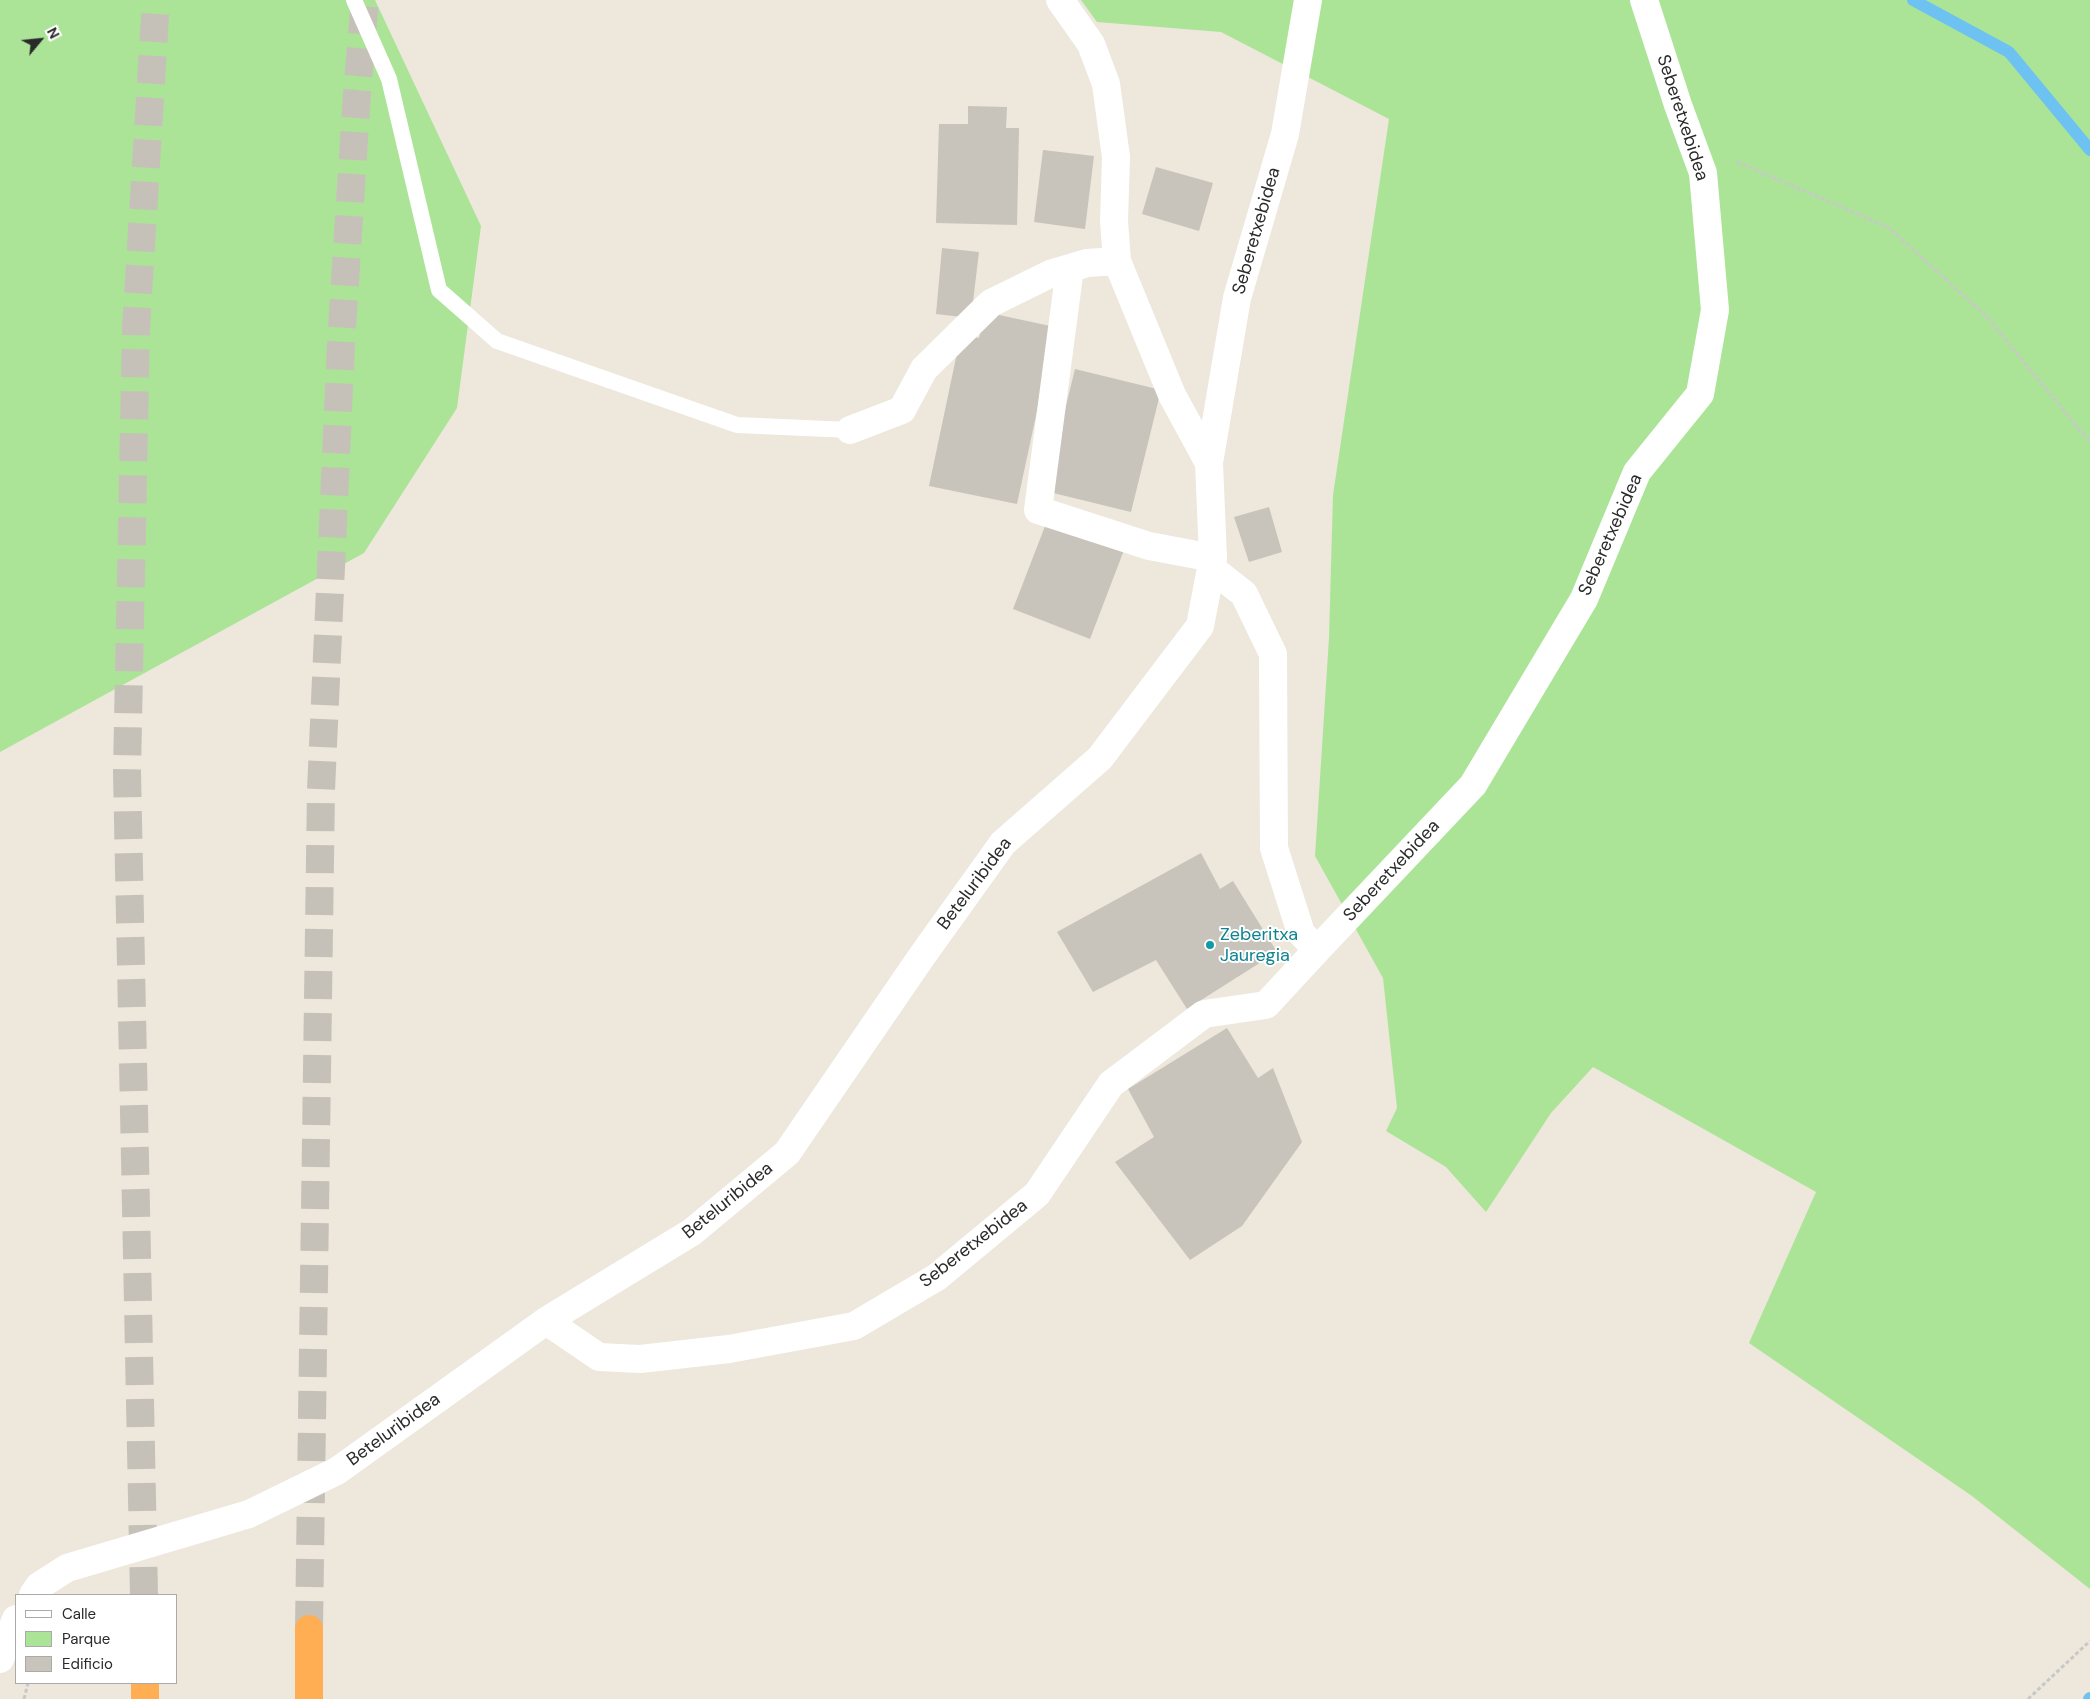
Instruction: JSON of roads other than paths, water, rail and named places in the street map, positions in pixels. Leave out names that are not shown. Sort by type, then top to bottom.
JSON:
[{"type":"highway","points":[[309,1629],[309,1699]]},
{"type":"highway","points":[[145,1684],[145,1699]]},
{"type":"street","name":"Seberetxebidea","points":[[1060,0],[1091,44],[1106,84],[1116,157],[1114,221],[1117,261],[1172,395],[1209,463]]},
{"type":"street","name":"Seberetxebidea","points":[[1212,563],[1209,463],[1236,298],[1286,134],[1308,0]]},
{"type":"street","name":"Seberetxebidea","points":[[546,1321],[599,1357],[640,1359],[729,1349],[854,1326],[937,1277],[1037,1194],[1111,1084],[1204,1014],[1266,1005],[1474,785],[1584,599],[1637,472],[1700,394],[1715,310],[1703,174],[1644,0]]},
{"type":"street","points":[[850,430],[902,410],[924,369],[991,303],[1050,274],[1087,263],[1117,261]]},
{"type":"street","points":[[1070,268],[1038,510],[1149,546],[1212,563],[1244,594],[1273,654],[1274,848],[1301,933],[1317,950]]},
{"type":"street","name":"Beteluribidea","points":[[34,1594],[39,1586],[67,1568],[249,1514],[337,1471],[546,1321],[692,1232],[787,1153],[1003,842],[1100,758],[1200,626],[1212,563]]},
{"type":"street","points":[[0,1659],[15,1622]]},
{"type":"lane","points":[[354,0],[389,79],[439,290],[490,335],[497,341],[737,425],[850,430]]},
{"type":"waterway","points":[[1913,0],[2009,52],[2090,150]]},
{"type":"tunnel","points":[[144,1594],[127,772],[136,328],[156,0]]},
{"type":"tunnel","points":[[309,1629],[321,790],[341,344],[357,93],[365,0]]},
{"type":"place","name":"Zeberitxa Jauregia","points":[[1210,945]]}]
